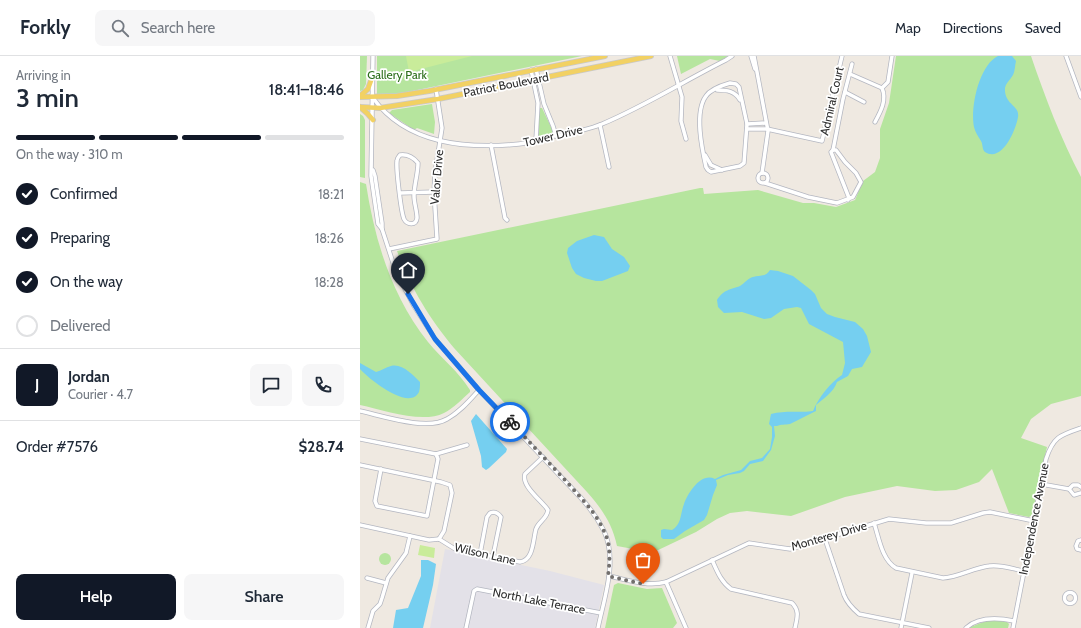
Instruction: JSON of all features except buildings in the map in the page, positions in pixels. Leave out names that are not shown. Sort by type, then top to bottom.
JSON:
[{"type":"main road","name":"Patriot Boulevard","points":[[360,97],[373,98],[397,96],[605,56]]},
{"type":"main road","name":"Patriot Boulevard","points":[[360,107],[380,108],[438,99],[651,56]]},
{"type":"main road","points":[[360,97],[368,89],[372,78]]},
{"type":"main road","points":[[360,107],[373,120]]},
{"type":"street","points":[[373,56],[371,176],[373,198],[378,224],[382,229],[396,272],[414,306],[435,339],[479,390],[581,498],[594,514],[605,532],[610,561],[598,628]]},
{"type":"street","points":[[670,56],[683,102],[681,121],[686,139]]},
{"type":"street","name":"Tower Drive","points":[[373,98],[380,108],[395,121],[412,132],[440,142],[491,146],[521,144],[600,125],[647,103],[732,56]]},
{"type":"street","points":[[751,56],[759,84]]},
{"type":"street","points":[[754,56],[767,129],[762,173],[758,179],[760,182],[808,197],[837,203],[848,200],[853,197],[861,182],[856,173],[836,150],[833,150]]},
{"type":"street","name":"Admiral Court","points":[[747,126],[822,141],[842,56]]},
{"type":"street","points":[[882,88],[888,82],[892,56]]},
{"type":"street","points":[[1066,56],[1081,97]]},
{"type":"street","points":[[848,200],[849,198],[831,152],[833,150],[852,64]]},
{"type":"street","points":[[533,69],[538,108],[536,140]]},
{"type":"street","points":[[850,74],[882,88],[885,94],[882,111],[875,122]]},
{"type":"street","points":[[535,79],[556,136]]},
{"type":"street","points":[[730,83],[736,84],[739,87],[742,103],[747,126],[744,163],[740,166],[724,170],[718,169],[711,165],[703,152],[700,126],[703,102],[706,95],[730,83]]},
{"type":"street","name":"Valor Drive","points":[[389,249],[437,239],[434,192],[435,173],[442,128],[436,89]]},
{"type":"street","points":[[716,90],[727,90],[734,92],[742,103]]},
{"type":"street","points":[[845,92],[864,102]]},
{"type":"street","points":[[538,108],[544,105]]},
{"type":"street","points":[[747,126],[766,123]]},
{"type":"street","points":[[600,125],[609,167]]},
{"type":"street","points":[[491,146],[505,217],[507,220]]},
{"type":"street","points":[[400,155],[415,158],[418,163],[414,192],[416,220],[414,223],[408,224],[403,216],[400,193],[397,159],[400,155]]},
{"type":"street","points":[[762,173],[766,173],[768,176],[765,183]]},
{"type":"street","points":[[400,193],[434,192]]},
{"type":"street","points":[[360,412],[416,423],[434,424],[447,419],[458,412],[479,390]]},
{"type":"street","name":"Independence Avenue","points":[[1013,628],[1041,484],[1050,447],[1056,438],[1081,428]]},
{"type":"street","points":[[360,439],[436,454],[467,445]]},
{"type":"street","points":[[382,470],[375,501],[377,506],[427,516],[438,460],[436,454]]},
{"type":"street","name":"Wilson Lane","points":[[440,540],[455,549],[520,562],[526,560],[530,555],[536,529],[539,523],[546,518],[548,510],[525,484],[524,478],[525,474],[543,457]]},
{"type":"street","points":[[360,465],[448,484],[452,492],[444,531],[440,540],[429,540],[360,525]]},
{"type":"street","points":[[1041,484],[1069,489],[1074,495],[1081,493]]},
{"type":"street","points":[[1069,489],[1073,485],[1078,485],[1081,487]]},
{"type":"street","points":[[480,554],[487,517],[490,513],[494,512],[501,517],[493,556]]},
{"type":"street","name":"Monterey Drive","points":[[608,576],[643,584],[656,585],[666,582],[749,543],[790,549],[885,520],[895,519],[926,523],[951,523],[990,512],[1034,521]]},
{"type":"street","points":[[874,523],[887,560],[891,566],[896,568],[933,577],[951,578],[989,566],[997,566],[1024,572]]},
{"type":"street","points":[[368,628],[373,611],[380,604],[386,583],[406,553],[410,536]]},
{"type":"street","points":[[824,539],[847,602],[859,614],[929,628]]},
{"type":"street","points":[[1081,540],[1078,541],[1076,546],[1077,549],[1081,550]]},
{"type":"street","points":[[712,560],[725,585],[731,589],[792,603],[796,607],[798,613],[795,628]]},
{"type":"street","points":[[900,628],[912,573]]},
{"type":"street","points":[[367,578],[386,583]]},
{"type":"street","points":[[666,582],[686,628]]},
{"type":"street","name":"North Lake Terrace","points":[[466,628],[474,591],[477,589],[601,613]]},
{"type":"street","points":[[1075,600],[1081,601]]},
{"type":"street","points":[[966,628],[970,625],[994,618],[1014,621]]},
{"type":"shaded area","points":[[445,549],[550,571],[604,585],[595,628],[430,628]]},
{"type":"green space","points":[[360,56],[367,56],[366,84],[363,90],[360,91]]},
{"type":"green space","name":"Gallery Park","points":[[377,56],[582,56],[398,94],[377,95]]},
{"type":"green space","points":[[406,56],[472,56],[409,72]]},
{"type":"green space","points":[[677,56],[728,56],[720,61],[710,59],[681,74]]},
{"type":"green space","points":[[896,56],[1031,56],[1054,118],[1081,177],[1081,396],[1051,404],[1031,419],[1021,438],[1047,447],[1032,515],[1029,517],[1009,513],[992,469],[979,482],[956,490],[935,491],[897,486],[845,497],[791,516],[747,511],[730,513],[696,532],[654,552],[617,546],[612,530],[602,510],[454,348],[428,314],[397,251],[700,188],[703,188],[704,194],[758,190],[803,203],[814,203],[836,207],[855,200],[863,181],[875,172],[880,158],[880,129],[889,103]]},
{"type":"green space","points":[[432,104],[435,122],[434,134],[417,128],[414,130],[389,113],[392,110]]},
{"type":"green space","points":[[539,108],[542,108],[552,129],[553,132],[551,136],[540,137],[538,135]]},
{"type":"green space","points":[[360,114],[365,120],[365,178],[360,177]]},
{"type":"green space","points":[[360,182],[366,184],[374,226],[386,267],[404,306],[428,342],[461,377],[470,390],[470,392],[458,403],[444,413],[435,416],[414,417],[360,405]]},
{"type":"green space","points":[[420,545],[435,548],[434,558],[418,555]]},
{"type":"green space","points":[[383,553],[387,553],[391,559],[387,565],[383,565],[379,561],[379,557]]},
{"type":"green space","points":[[618,583],[647,589],[662,588],[677,623],[673,628],[605,628],[614,585]]},
{"type":"green space","points":[[995,620],[1007,622],[1009,624],[1008,628],[968,628],[986,621]]},
{"type":"water","points":[[998,56],[1012,56],[1016,61],[1014,73],[1005,88],[1005,94],[1017,110],[1018,117],[1017,123],[1007,144],[997,153],[991,154],[984,151],[982,142],[975,131],[973,109],[977,88],[981,77],[991,61]]},
{"type":"water","points":[[594,235],[604,237],[612,249],[624,257],[630,266],[628,271],[602,281],[584,278],[576,274],[572,268],[567,253],[568,248],[577,241]]},
{"type":"water","points":[[770,270],[793,276],[815,294],[821,308],[827,314],[855,322],[863,329],[867,336],[871,352],[862,367],[852,369],[848,376],[837,382],[836,386],[831,392],[816,405],[816,411],[790,424],[774,426],[775,436],[771,450],[763,461],[750,464],[740,473],[728,475],[716,480],[717,485],[704,520],[674,539],[663,539],[661,537],[661,530],[672,530],[678,525],[686,499],[692,489],[700,481],[705,478],[715,479],[741,470],[750,461],[762,458],[770,449],[772,427],[769,424],[771,414],[782,412],[813,411],[815,406],[818,401],[825,391],[842,375],[845,363],[843,342],[809,324],[801,308],[797,307],[784,309],[771,318],[764,319],[742,312],[724,313],[718,307],[717,300],[725,292],[740,286],[748,279],[765,275]]},
{"type":"water","points":[[360,363],[376,372],[391,366],[399,366],[411,373],[420,382],[419,392],[414,397],[407,398],[398,396],[380,386],[364,373],[360,369]]},
{"type":"water","points":[[476,414],[507,449],[506,452],[486,470],[482,467],[481,456],[471,421]]},
{"type":"water","points":[[421,560],[428,560],[436,564],[433,585],[423,628],[393,628],[396,610],[408,608],[421,576]]},
{"type":"way so far","points":[[510,422],[594,514],[605,532],[610,561],[608,576],[643,584]]},
{"type":"route","points":[[408,294],[435,339],[479,390],[510,422]]}]
